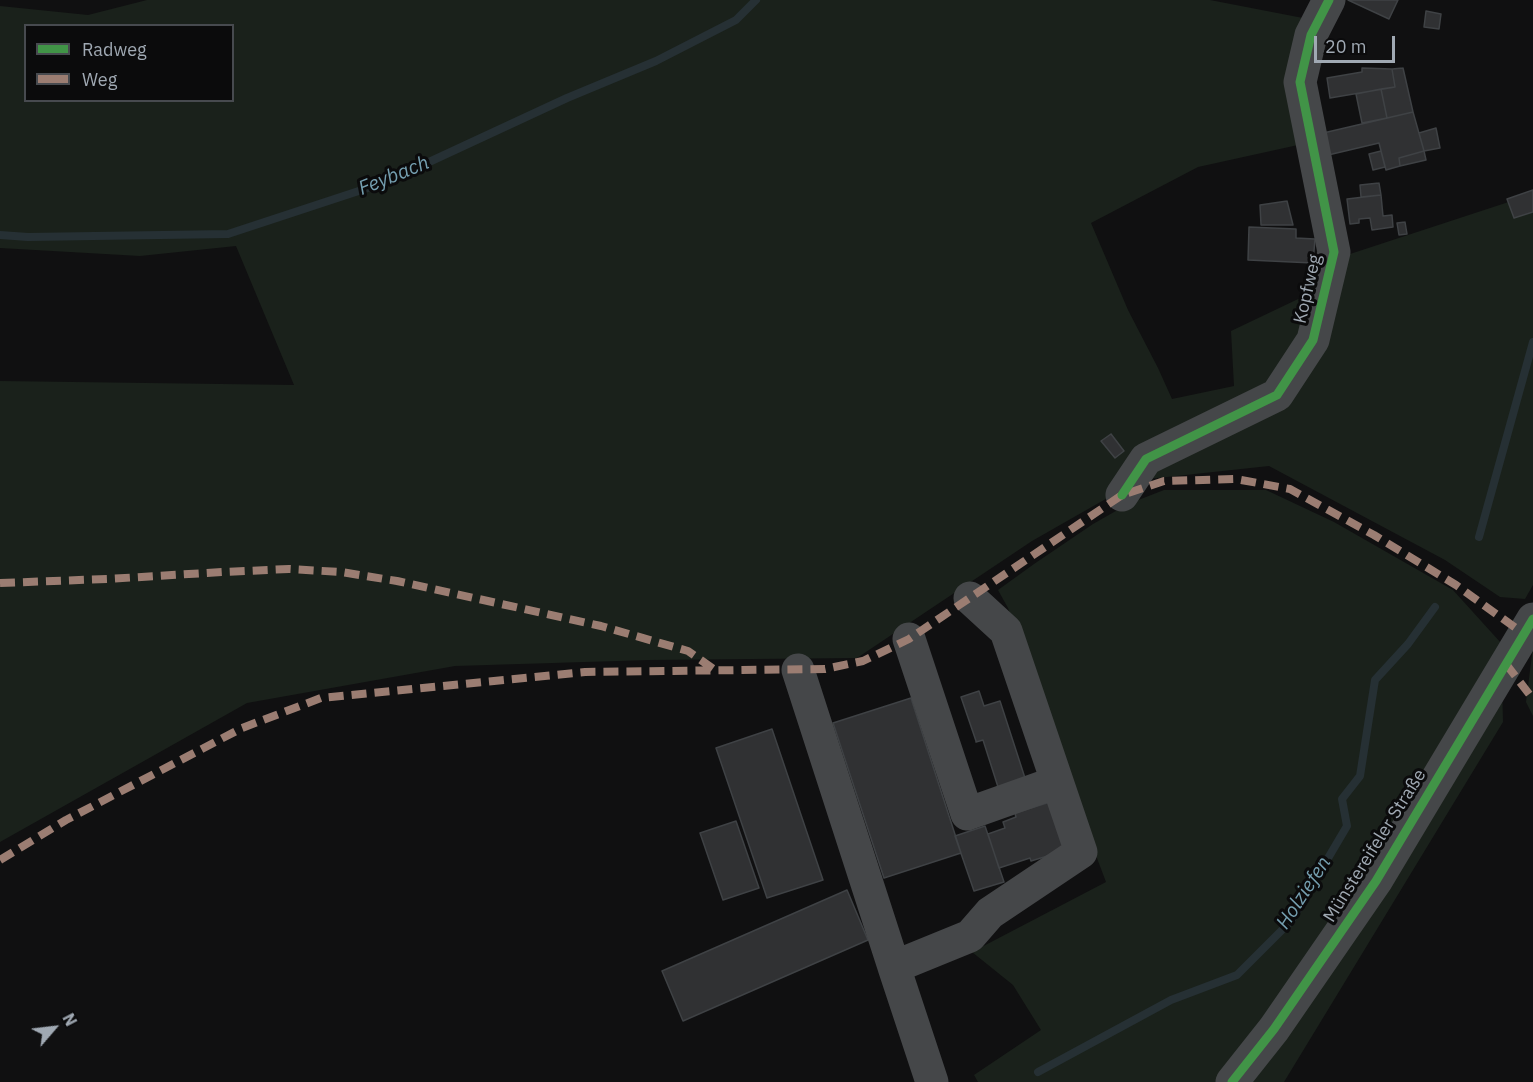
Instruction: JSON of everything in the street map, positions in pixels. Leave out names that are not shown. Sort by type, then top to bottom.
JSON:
[{"type":"street","name":"Kopfweg","points":[[1122,495],[1146,459],[1277,395],[1313,340],[1334,252],[1300,82],[1311,35],[1329,0]]},
{"type":"street","points":[[894,967],[970,936],[990,913],[1081,852],[1006,631],[970,598]]},
{"type":"street","name":"Münstereifeler Straße","points":[[1232,1082],[1274,1029],[1376,881],[1533,619]]},
{"type":"street","points":[[909,639],[967,814],[1057,782]]},
{"type":"street","points":[[798,670],[932,1082]]},
{"type":"shaded area","points":[[147,0],[1210,0],[1303,18],[1298,145],[1198,167],[1091,223],[1128,310],[1172,399],[1234,386],[1231,331],[1338,280],[1347,255],[1533,194],[1533,585],[1525,599],[1500,597],[1445,560],[1269,466],[1139,480],[1032,541],[857,658],[650,660],[455,666],[247,703],[0,842],[0,381],[294,385],[236,246],[140,256],[0,248],[0,6],[88,15]]},
{"type":"shaded area","points":[[1164,490],[1266,490],[1334,522],[1453,590],[1501,643],[1503,722],[1284,1082],[978,1082],[974,1075],[1041,1030],[1013,985],[972,952],[1106,882],[1055,747],[1008,608],[998,590],[1093,524],[1128,504]]},
{"type":"shaded area","points":[[1533,647],[1533,716],[1526,702]]},
{"type":"building","points":[[1348,0],[1398,0],[1389,19]]},
{"type":"building","points":[[1426,11],[1441,14],[1439,29],[1424,27]]},
{"type":"building","points":[[1362,68],[1392,69],[1395,87],[1330,98],[1327,78],[1362,72]]},
{"type":"building","points":[[1403,68],[1413,112],[1387,118],[1381,89],[1395,87],[1392,69]]},
{"type":"building","points":[[1381,89],[1387,118],[1362,123],[1356,94]]},
{"type":"building","points":[[1413,112],[1424,151],[1399,158],[1400,166],[1386,170],[1379,143],[1324,156],[1319,134]]},
{"type":"building","points":[[1436,128],[1440,148],[1424,151],[1419,133]]},
{"type":"building","points":[[1381,151],[1385,167],[1373,170],[1369,154]]},
{"type":"building","points":[[1424,151],[1426,160],[1400,166],[1399,158]]},
{"type":"building","points":[[1379,183],[1381,195],[1361,197],[1360,185]]},
{"type":"building","points":[[1533,190],[1533,212],[1514,218],[1507,199]]},
{"type":"building","points":[[1381,195],[1383,216],[1392,215],[1393,227],[1372,230],[1370,218],[1359,219],[1359,223],[1350,224],[1347,199]]},
{"type":"building","points":[[1287,201],[1293,225],[1261,225],[1260,205]]},
{"type":"building","points":[[1405,222],[1407,234],[1399,235],[1397,223]]},
{"type":"building","points":[[1249,227],[1296,229],[1296,238],[1315,239],[1313,263],[1248,260]]},
{"type":"building","points":[[1111,434],[1124,451],[1115,458],[1101,441]]},
{"type":"building","points":[[979,691],[984,706],[1000,701],[1025,778],[998,787],[983,740],[976,742],[961,697]]},
{"type":"building","points":[[911,698],[961,853],[884,878],[833,723]]},
{"type":"building","points":[[772,729],[823,880],[767,898],[716,748]]},
{"type":"building","points":[[1050,802],[1067,850],[999,868],[988,834],[1005,828],[1003,822],[1016,817],[1015,813]]},
{"type":"building","points":[[736,821],[759,888],[723,900],[700,833]]},
{"type":"building","points":[[985,826],[1004,882],[974,891],[955,836]]},
{"type":"building","points":[[847,890],[868,940],[683,1021],[662,971]]},
{"type":"waterway","name":"Feybach","points":[[0,235],[28,237],[228,234],[386,182],[567,98],[656,61],[736,20],[756,0]]},
{"type":"waterway","name":"Holziefen","points":[[1479,537],[1533,342]]},
{"type":"waterway","name":"Holziefen","points":[[1038,1072],[1171,1000],[1237,975],[1291,921],[1347,826],[1342,799],[1360,776],[1375,680],[1408,644],[1435,607]]},
{"type":"marked path","points":[[0,860],[66,820],[242,728],[321,698],[585,672],[825,669],[863,661],[909,639],[1122,495],[1164,481],[1236,479],[1290,489],[1374,535],[1456,585],[1524,634]]},
{"type":"marked path","points":[[0,583],[289,569],[341,572],[397,581],[601,626],[688,651],[715,670]]},
{"type":"marked path","points":[[1506,664],[1533,699]]},
{"type":"cycle path","points":[[1122,495],[1146,459],[1277,395],[1313,340],[1334,252],[1300,82],[1311,35],[1329,0]]},
{"type":"cycle path","points":[[1232,1082],[1274,1029],[1376,881],[1533,619]]}]
